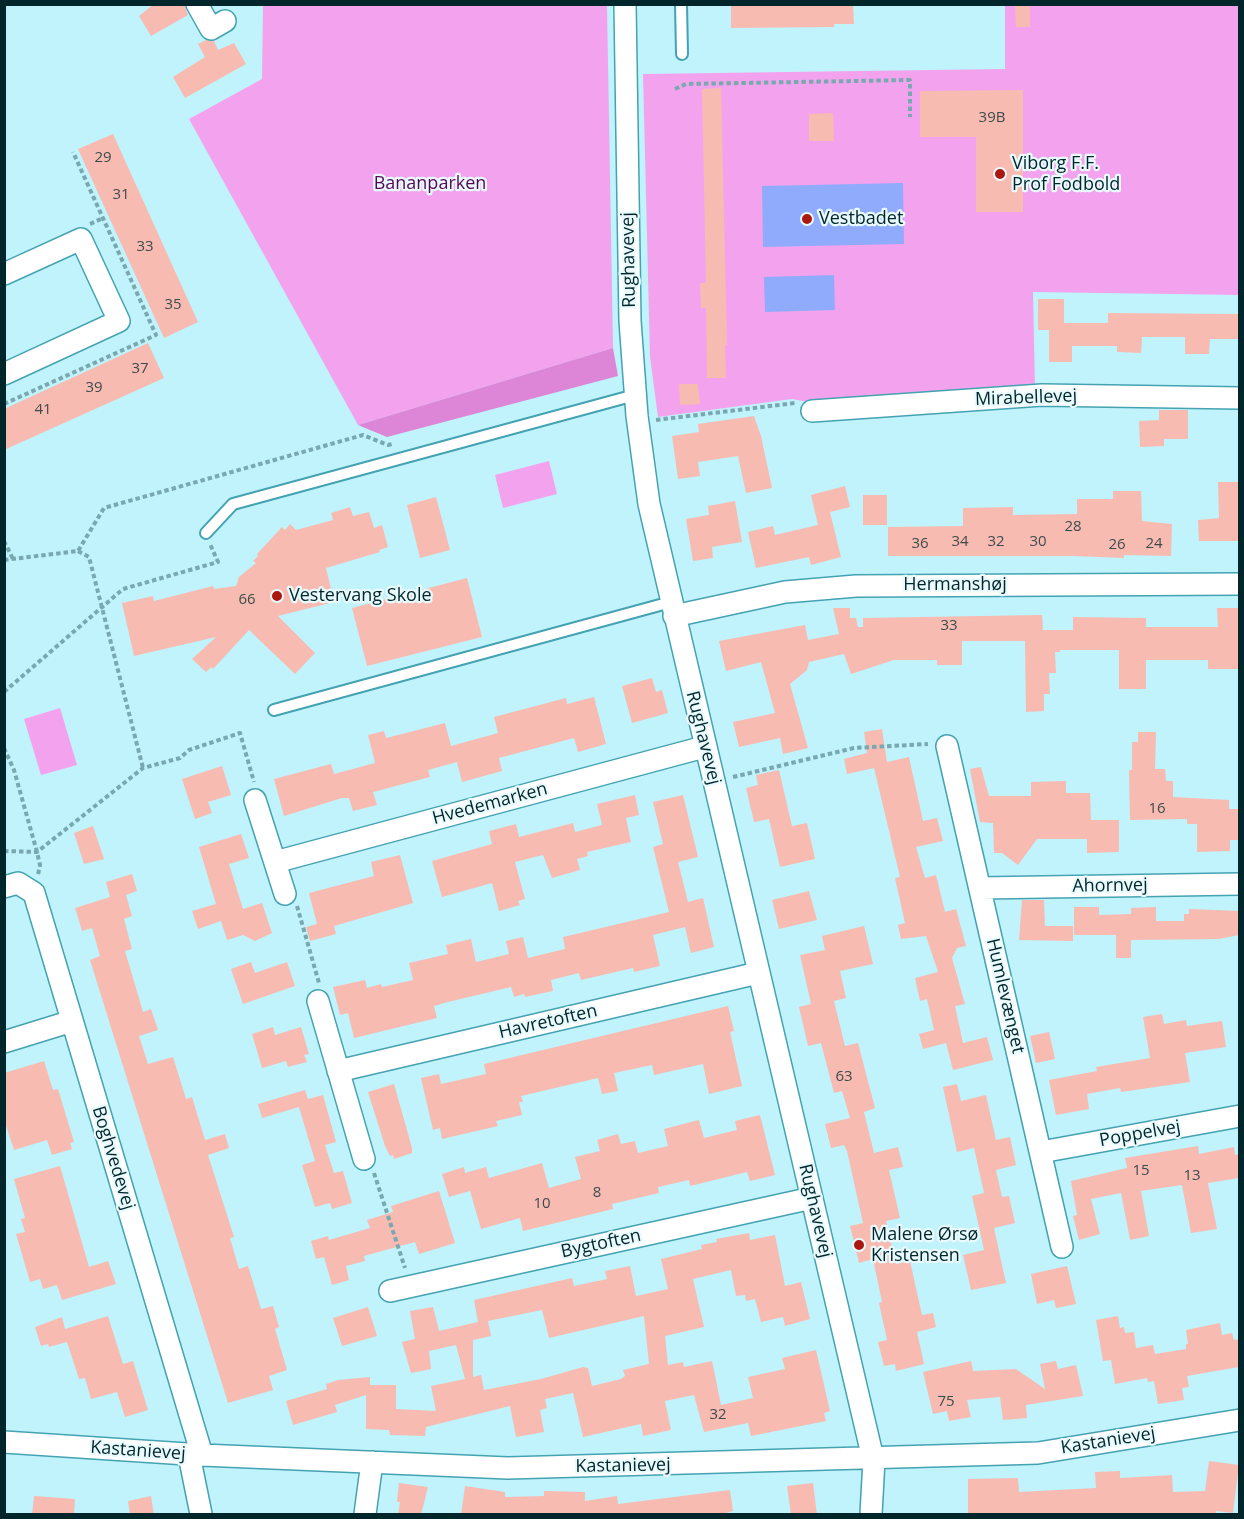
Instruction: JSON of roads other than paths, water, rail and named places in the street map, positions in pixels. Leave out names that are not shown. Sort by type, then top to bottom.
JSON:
[{"type":"street","points":[[197,4],[211,29],[225,21]]},
{"type":"street","name":"Rughavevej","points":[[625,4],[630,321],[637,416],[649,504],[704,747],[874,1460],[871,1515]]},
{"type":"street","points":[[4,274],[81,239],[119,321],[4,374]]},
{"type":"street","name":"Mirabellevej","points":[[812,411],[1042,395],[1239,398]]},
{"type":"street","name":"Hermanshøj","points":[[673,609],[785,592],[856,586],[1239,584]]},
{"type":"street","name":"Humlevænget","points":[[947,746],[1062,1247]]},
{"type":"street","name":"Hvedemarken","points":[[275,862],[704,747]]},
{"type":"street","points":[[255,800],[285,894]]},
{"type":"street","name":"Boghvedevej","points":[[4,887],[18,883],[34,893],[195,1455],[201,1515]]},
{"type":"street","name":"Ahornvej","points":[[980,888],[1239,884]]},
{"type":"street","name":"Havretoften","points":[[338,1071],[758,973]]},
{"type":"street","points":[[318,1001],[364,1159]]},
{"type":"street","points":[[4,1042],[72,1021]]},
{"type":"street","name":"Poppelvej","points":[[1041,1152],[1239,1116]]},
{"type":"street","name":"Bygtoften","points":[[400,1288],[812,1198]]},
{"type":"street","name":"Kastanievej","points":[[4,1442],[195,1455],[508,1468],[874,1460],[1038,1453],[1239,1420]]},
{"type":"street","points":[[365,1515],[372,1462]]},
{"type":"lane","points":[[681,4],[682,54]]},
{"type":"lane","points":[[206,532],[233,504],[635,395]]},
{"type":"lane","points":[[274,710],[673,609]]},
{"type":"water","points":[[903,183],[904,244],[763,247],[762,186]]},
{"type":"water","points":[[834,275],[835,310],[765,312],[764,277]]},
{"type":"place","name":"Viborg F.F. Prof Fodbold","points":[[1000,174]]},
{"type":"place","name":"Vestbadet","points":[[807,219]]},
{"type":"place","name":"Vestervang Skole","points":[[277,596]]},
{"type":"place","name":"Malene Ørsø Kristensen","points":[[859,1245]]},
{"type":"park label","name":"Bananparken","points":[[430,184]]}]
